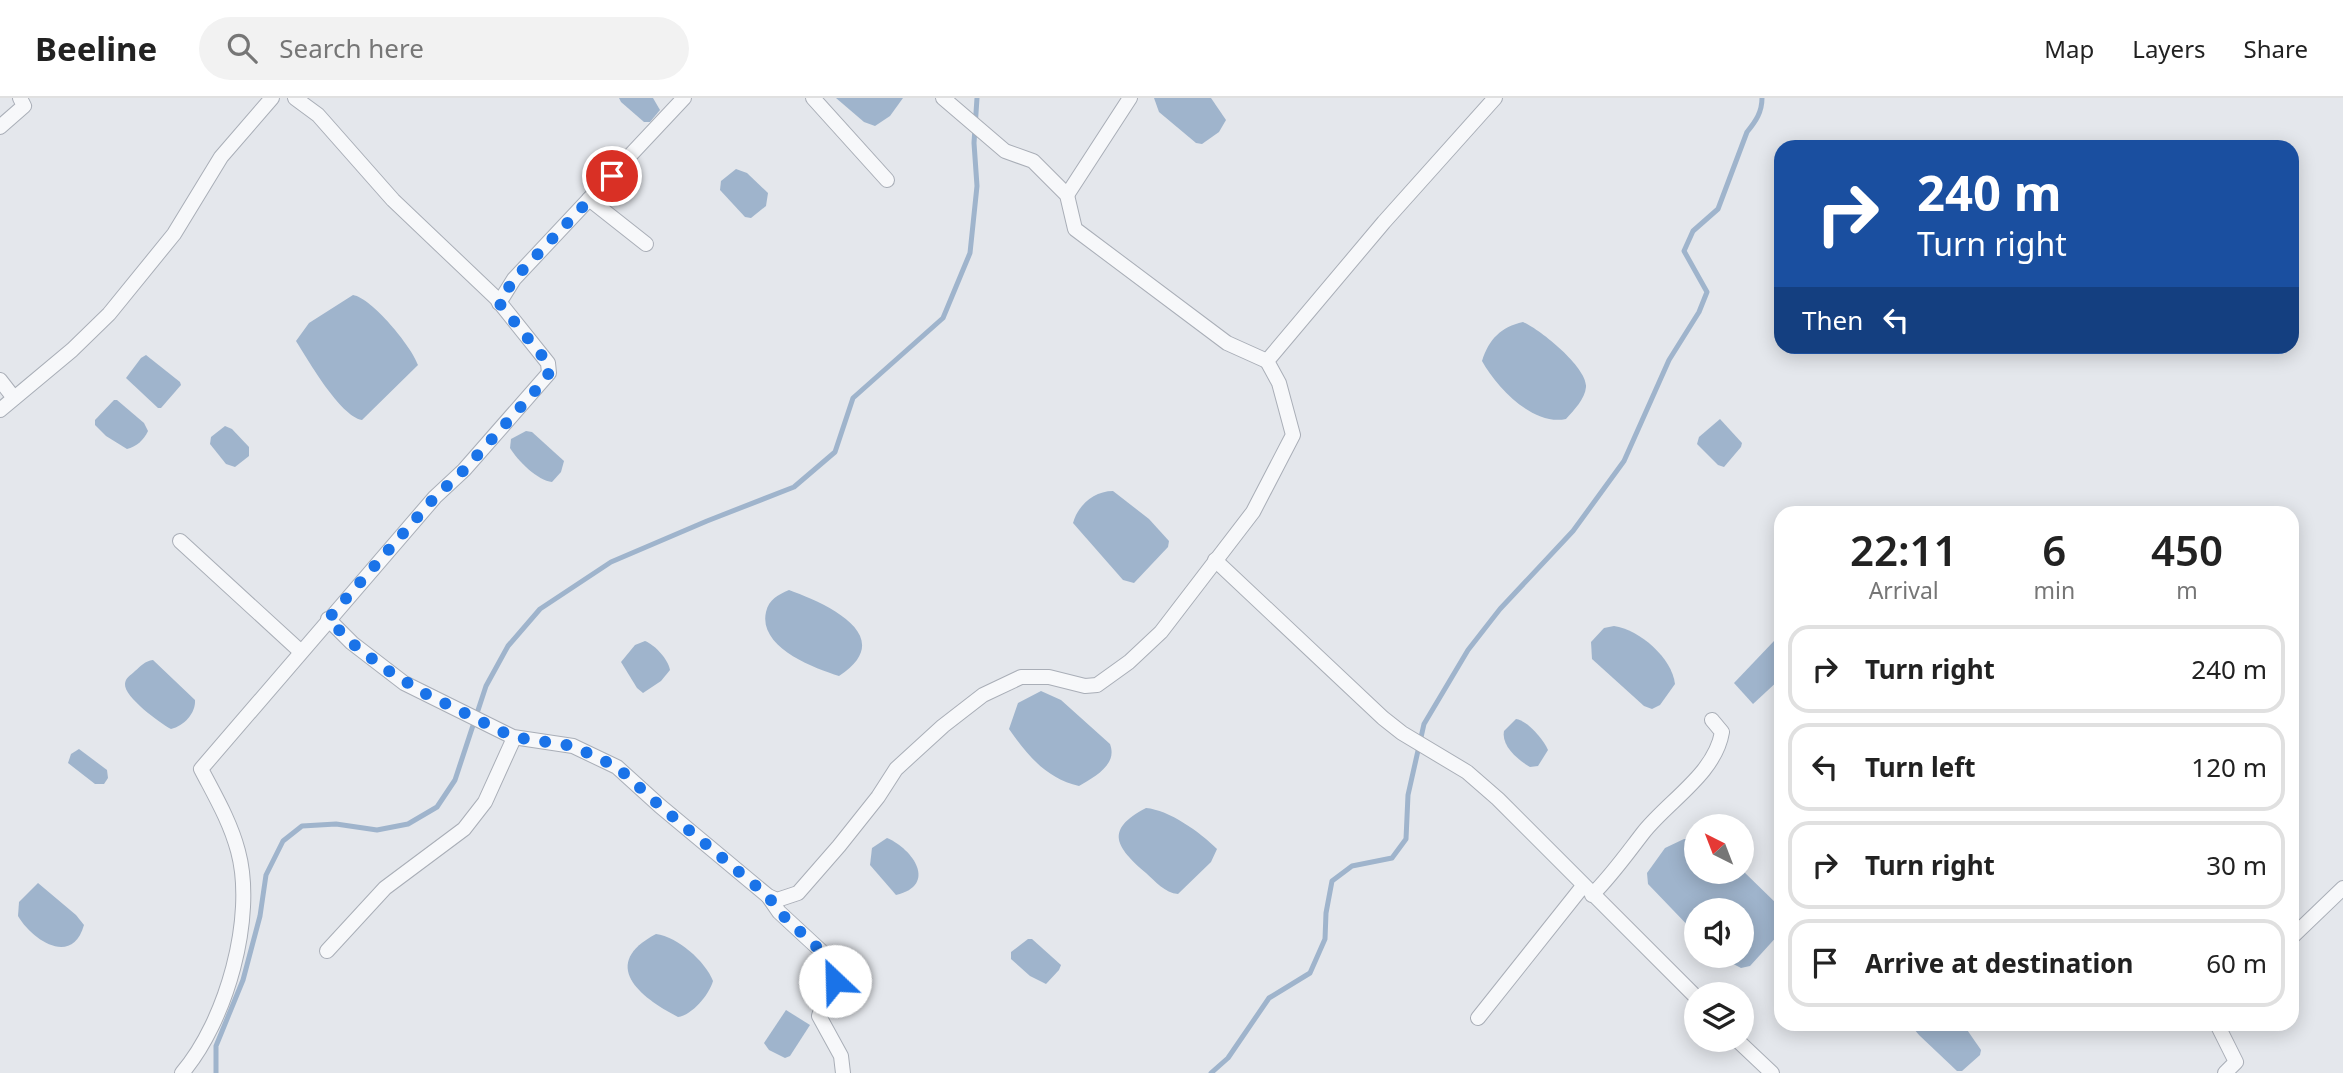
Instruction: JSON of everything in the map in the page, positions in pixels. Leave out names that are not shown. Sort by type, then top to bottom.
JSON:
[{"type":"street","points":[[0,127],[24,106],[20,98]]},
{"type":"street","points":[[0,410],[72,350],[109,314],[174,234],[221,157],[272,98]]},
{"type":"street","points":[[183,1073],[215,1023],[239,939],[244,895],[239,853],[226,815],[201,769],[435,497],[464,470],[549,373],[548,363],[499,303],[393,200],[318,115],[295,98]]},
{"type":"street","points":[[499,303],[514,279],[684,98]]},
{"type":"street","points":[[813,98],[887,180]]},
{"type":"street","points":[[328,619],[352,643],[404,683],[514,738],[573,746],[617,767],[660,806],[777,901],[798,893],[878,797],[896,769],[943,726],[983,695],[1021,677],[1049,677],[1085,686],[1097,685],[1129,662],[1161,632],[1253,512],[1293,435],[1279,383],[1266,361],[1227,343],[1075,229],[1067,195],[1033,161],[1005,151],[943,98]]},
{"type":"street","points":[[1067,195],[1130,98]]},
{"type":"street","points":[[1266,361],[1384,222],[1495,98]]},
{"type":"street","points":[[589,199],[646,244]]},
{"type":"street","points":[[0,380],[14,398]]},
{"type":"street","points":[[180,541],[300,652]]},
{"type":"street","points":[[1215,560],[1402,733],[1467,772],[1498,799],[1684,984]]},
{"type":"street","points":[[1478,1018],[1588,890],[1618,870],[1644,832],[1700,773],[1719,747],[1722,733],[1712,720]]},
{"type":"street","points":[[327,951],[384,888],[464,829],[485,802],[514,738]]},
{"type":"street","points":[[2299,930],[2343,888]]},
{"type":"street","points":[[768,896],[779,912],[833,962],[835,981],[819,1016],[841,1056],[843,1073]]},
{"type":"street","points":[[2220,1031],[2236,1062],[2225,1073]]},
{"type":"street","points":[[1750,1052],[1772,1073]]},
{"type":"water","points":[[619,98],[653,98],[660,110],[650,122],[644,122]]},
{"type":"water","points":[[836,98],[903,98],[890,116],[875,126],[864,122]]},
{"type":"water","points":[[1154,98],[1211,98],[1226,120],[1219,132],[1202,144],[1196,143],[1159,112]]},
{"type":"water","points":[[736,169],[747,173],[768,193],[766,206],[751,218],[745,217],[720,190],[721,181]]},
{"type":"water","points":[[353,295],[370,305],[390,324],[418,365],[362,420],[344,409],[316,373],[296,341],[309,323]]},
{"type":"water","points":[[1523,322],[1562,350],[1585,379],[1584,396],[1566,419],[1541,417],[1517,403],[1482,361],[1488,346],[1497,335],[1508,327]]},
{"type":"water","points":[[146,355],[181,385],[161,408],[126,378]]},
{"type":"water","points":[[114,400],[144,423],[148,431],[139,443],[127,449],[106,436],[95,425],[95,420]]},
{"type":"water","points":[[1720,419],[1742,443],[1724,467],[1718,465],[1697,444],[1699,437]]},
{"type":"water","points":[[225,426],[232,429],[249,447],[249,456],[235,467],[226,464],[210,444],[211,437]]},
{"type":"water","points":[[526,431],[532,432],[564,461],[561,472],[552,482],[528,469],[510,448],[511,439]]},
{"type":"water","points":[[1113,491],[1149,519],[1169,541],[1168,547],[1134,583],[1123,580],[1073,523],[1079,510],[1093,496]]},
{"type":"water","points":[[789,590],[837,612],[859,635],[862,648],[856,661],[839,676],[802,661],[779,646],[770,636],[766,624],[767,608],[774,598]]},
{"type":"water","points":[[1614,626],[1644,639],[1668,665],[1675,684],[1660,705],[1652,709],[1644,706],[1592,659],[1591,642],[1604,628]]},
{"type":"water","points":[[645,641],[667,661],[670,670],[661,681],[643,693],[621,662],[635,645]]},
{"type":"water","points":[[1774,641],[1774,684],[1753,704],[1734,683]]},
{"type":"water","points":[[153,660],[195,700],[194,710],[188,718],[171,729],[144,709],[126,689],[125,682],[128,677],[143,664]]},
{"type":"water","points":[[1041,691],[1061,700],[1110,744],[1112,751],[1108,764],[1079,786],[1057,778],[1039,765],[1009,729],[1018,703]]},
{"type":"water","points":[[1516,719],[1535,731],[1548,750],[1538,766],[1530,767],[1520,761],[1505,742],[1504,731]]},
{"type":"water","points":[[79,749],[107,770],[108,778],[104,784],[95,784],[68,763],[71,754]]},
{"type":"water","points":[[1146,808],[1184,823],[1217,849],[1211,862],[1178,894],[1160,886],[1136,864],[1127,855],[1119,839],[1124,824]]},
{"type":"water","points":[[887,838],[905,850],[917,867],[916,883],[909,890],[896,895],[870,865],[872,848]]},
{"type":"water","points":[[1684,839],[1684,884],[1754,884],[1754,882],[1774,901],[1774,940],[1754,962],[1754,898],[1684,898],[1684,922],[1648,884],[1647,873],[1665,848]]},
{"type":"water","points":[[38,883],[84,925],[71,945],[62,947],[42,940],[24,925],[18,916],[19,902]]},
{"type":"water","points":[[656,934],[673,940],[690,951],[713,981],[699,1004],[678,1017],[639,990],[631,979],[628,968],[630,957],[639,945]]},
{"type":"water","points":[[1028,939],[1032,939],[1061,965],[1046,984],[1030,976],[1011,959],[1011,952]]},
{"type":"water","points":[[786,1010],[810,1025],[790,1056],[785,1058],[769,1050],[764,1043]]},
{"type":"water","points":[[1916,1031],[1968,1031],[1981,1050],[1980,1055],[1962,1071],[1957,1071]]},
{"type":"waterway","points":[[216,1073],[216,1046],[243,980],[260,916],[266,875],[283,841],[302,826],[336,824],[377,830],[408,824],[437,807],[455,780],[486,686],[508,646],[540,609],[611,562],[794,487],[835,452],[853,398],[943,318],[970,253],[977,186],[974,143],[977,98]]},
{"type":"waterway","points":[[1211,1073],[1228,1058],[1269,998],[1310,973],[1325,939],[1326,913],[1332,881],[1352,866],[1392,858],[1406,839],[1408,795],[1424,724],[1468,650],[1500,609],[1573,531],[1624,461],[1669,360],[1699,312],[1707,292],[1684,251],[1693,231],[1718,209],[1747,132],[1760,112],[1762,98]]},
{"type":"route","points":[[612,176],[514,279],[499,303],[548,363],[549,373],[328,619],[352,643],[404,683],[513,737],[573,746],[617,767],[768,896],[779,912],[833,962],[835,981]]}]
